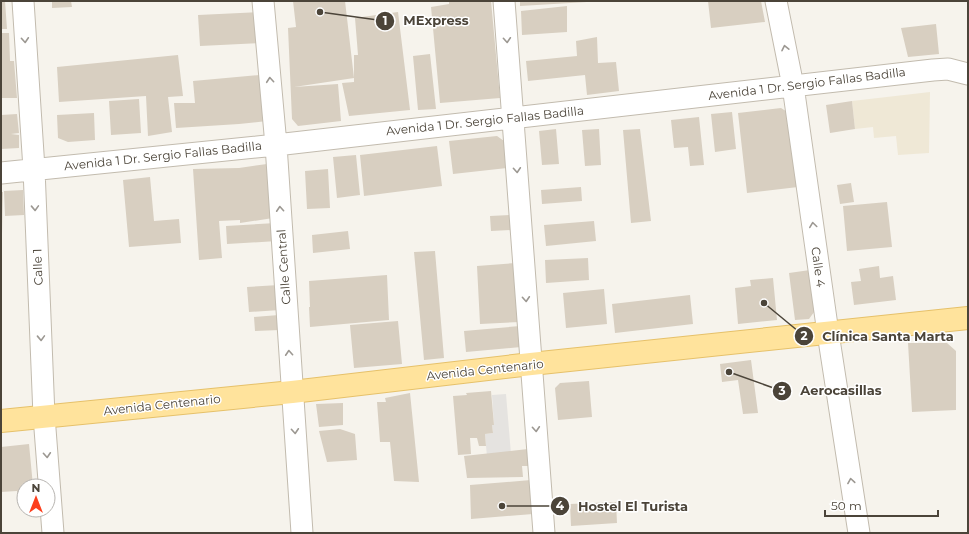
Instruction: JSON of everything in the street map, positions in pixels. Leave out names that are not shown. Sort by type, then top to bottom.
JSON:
[{"type":"main road","name":"Avenida Centenario","points":[[1,421],[292,392],[531,364],[968,318]]},
{"type":"street","name":"Calle 1","points":[[23,1],[34,169],[44,416],[53,533]]},
{"type":"street","name":"Calle Central","points":[[263,1],[276,145],[302,533]]},
{"type":"street","points":[[504,1],[544,533]]},
{"type":"street","name":"Calle 4","points":[[776,1],[793,86],[828,333],[860,533]]},
{"type":"street","name":"Avenida 1 Dr. Sergio Fallas Badilla","points":[[1,173],[276,145],[933,70],[948,69],[968,74]]},
{"type":"shaded area","points":[[930,92],[929,153],[898,155],[896,136],[874,138],[873,127],[855,129],[852,101]]},
{"type":"shaded area","points":[[506,394],[511,454],[487,457],[485,434],[493,433],[492,425],[494,425],[492,395]]},
{"type":"building","points":[[1,1],[5,1],[7,29],[1,29]]},
{"type":"building","points":[[52,1],[71,1],[72,7],[52,8]]},
{"type":"building","points":[[293,1],[345,1],[354,78],[294,87],[338,84],[341,121],[298,126],[292,119],[288,28],[296,27]]},
{"type":"building","points":[[449,1],[491,1],[500,98],[440,103],[431,7],[449,4]]},
{"type":"building","points":[[520,1],[587,1],[587,2],[520,6]]},
{"type":"building","points":[[708,1],[761,1],[765,22],[711,28]]},
{"type":"building","points":[[567,6],[567,32],[522,35],[521,11]]},
{"type":"building","points":[[260,12],[261,43],[200,46],[198,15]]},
{"type":"building","points":[[398,12],[410,110],[349,116],[342,83],[354,82],[354,55],[358,55],[355,18]]},
{"type":"building","points":[[936,24],[939,54],[908,57],[901,28]]},
{"type":"building","points":[[1,33],[9,33],[10,61],[14,61],[17,98],[1,98]]},
{"type":"building","points":[[597,37],[598,63],[616,62],[619,91],[587,95],[585,75],[528,81],[526,61],[577,56],[576,41]]},
{"type":"building","points":[[430,54],[436,109],[418,110],[413,56]]},
{"type":"building","points":[[178,55],[183,96],[168,97],[172,132],[148,136],[146,96],[59,102],[57,67]]},
{"type":"building","points":[[260,75],[267,121],[176,128],[174,103],[195,103],[193,81]]},
{"type":"building","points":[[139,99],[141,133],[111,135],[109,101]]},
{"type":"building","points":[[852,101],[855,129],[830,133],[826,105]]},
{"type":"building","points":[[781,108],[789,113],[798,187],[747,193],[738,113]]},
{"type":"building","points":[[732,112],[736,149],[715,152],[711,114]]},
{"type":"building","points":[[94,113],[95,140],[68,142],[58,138],[57,115]]},
{"type":"building","points":[[17,114],[19,133],[11,134],[19,135],[19,148],[1,149],[1,115]]},
{"type":"building","points":[[699,117],[704,165],[690,166],[688,147],[674,148],[671,120]]},
{"type":"building","points":[[556,129],[559,164],[542,165],[539,131]]},
{"type":"building","points":[[599,129],[601,165],[585,166],[582,130]]},
{"type":"building","points":[[640,129],[651,221],[631,223],[623,130]]},
{"type":"building","points":[[497,136],[504,141],[507,168],[453,174],[449,141]]},
{"type":"building","points":[[437,146],[442,186],[364,196],[360,155]]},
{"type":"building","points":[[356,155],[360,195],[337,198],[333,157]]},
{"type":"building","points":[[267,164],[273,218],[240,223],[240,220],[219,221],[222,258],[199,260],[193,169],[239,168]]},
{"type":"building","points":[[328,169],[330,208],[307,209],[305,171]]},
{"type":"building","points":[[150,177],[154,221],[179,219],[181,243],[129,247],[123,180]]},
{"type":"building","points":[[851,183],[854,202],[840,204],[837,185]]},
{"type":"building","points":[[581,187],[582,201],[542,204],[541,190]]},
{"type":"building","points":[[23,190],[24,215],[5,216],[4,191]]},
{"type":"building","points":[[1,192],[3,192],[2,234],[1,234]]},
{"type":"building","points":[[887,202],[892,247],[847,251],[843,206]]},
{"type":"building","points":[[511,215],[512,230],[491,231],[490,216]]},
{"type":"building","points":[[594,221],[596,241],[546,246],[544,225]]},
{"type":"building","points":[[276,223],[277,241],[227,244],[226,226]]},
{"type":"building","points":[[348,231],[350,249],[313,253],[312,235]]},
{"type":"building","points":[[435,251],[444,358],[424,360],[414,252]]},
{"type":"building","points":[[588,258],[589,280],[546,283],[545,260]]},
{"type":"building","points":[[516,263],[520,322],[480,324],[477,266]]},
{"type":"building","points":[[879,266],[880,278],[893,276],[896,300],[854,305],[851,282],[861,281],[859,269]]},
{"type":"building","points":[[810,270],[817,308],[809,319],[795,320],[789,273]]},
{"type":"building","points":[[387,275],[389,320],[310,327],[309,281]]},
{"type":"building","points":[[773,278],[777,320],[738,324],[735,288],[751,286],[750,280]]},
{"type":"building","points":[[279,285],[280,310],[249,312],[247,287]]},
{"type":"building","points":[[604,289],[607,324],[566,328],[563,293]]},
{"type":"building","points":[[690,295],[693,324],[615,333],[612,304]]},
{"type":"building","points":[[279,315],[280,330],[255,331],[254,317]]},
{"type":"building","points":[[398,321],[402,364],[354,368],[350,325]]},
{"type":"building","points":[[520,326],[521,347],[466,352],[464,331]]},
{"type":"building","points":[[908,343],[947,343],[956,351],[956,410],[912,412]]},
{"type":"building","points":[[751,360],[758,413],[743,414],[738,380],[722,382],[720,364]]},
{"type":"building","points":[[589,381],[592,417],[558,420],[555,388],[560,383]]},
{"type":"building","points":[[491,391],[494,425],[492,425],[493,433],[485,434],[486,446],[479,446],[477,438],[470,438],[471,454],[458,455],[453,396],[467,395],[466,393]]},
{"type":"building","points":[[410,393],[419,482],[394,481],[390,442],[380,442],[377,402],[386,402],[385,398]]},
{"type":"building","points":[[343,403],[343,425],[319,427],[316,404]]},
{"type":"building","points":[[340,429],[355,434],[357,460],[327,462],[319,431]]},
{"type":"building","points":[[29,444],[32,478],[16,478],[16,491],[1,492],[1,447]]},
{"type":"building","points":[[528,449],[529,466],[522,466],[523,477],[467,478],[464,456]]},
{"type":"building","points":[[531,480],[533,514],[471,519],[470,485]]},
{"type":"building","points":[[616,502],[617,523],[571,526],[570,504]]},
{"type":"place","name":"MExpress","points":[[320,12]]},
{"type":"place","name":"Clínica Santa Marta","points":[[764,303]]},
{"type":"place","name":"Aerocasillas","points":[[729,372]]},
{"type":"place","name":"Hostel El Turista","points":[[502,506]]}]
